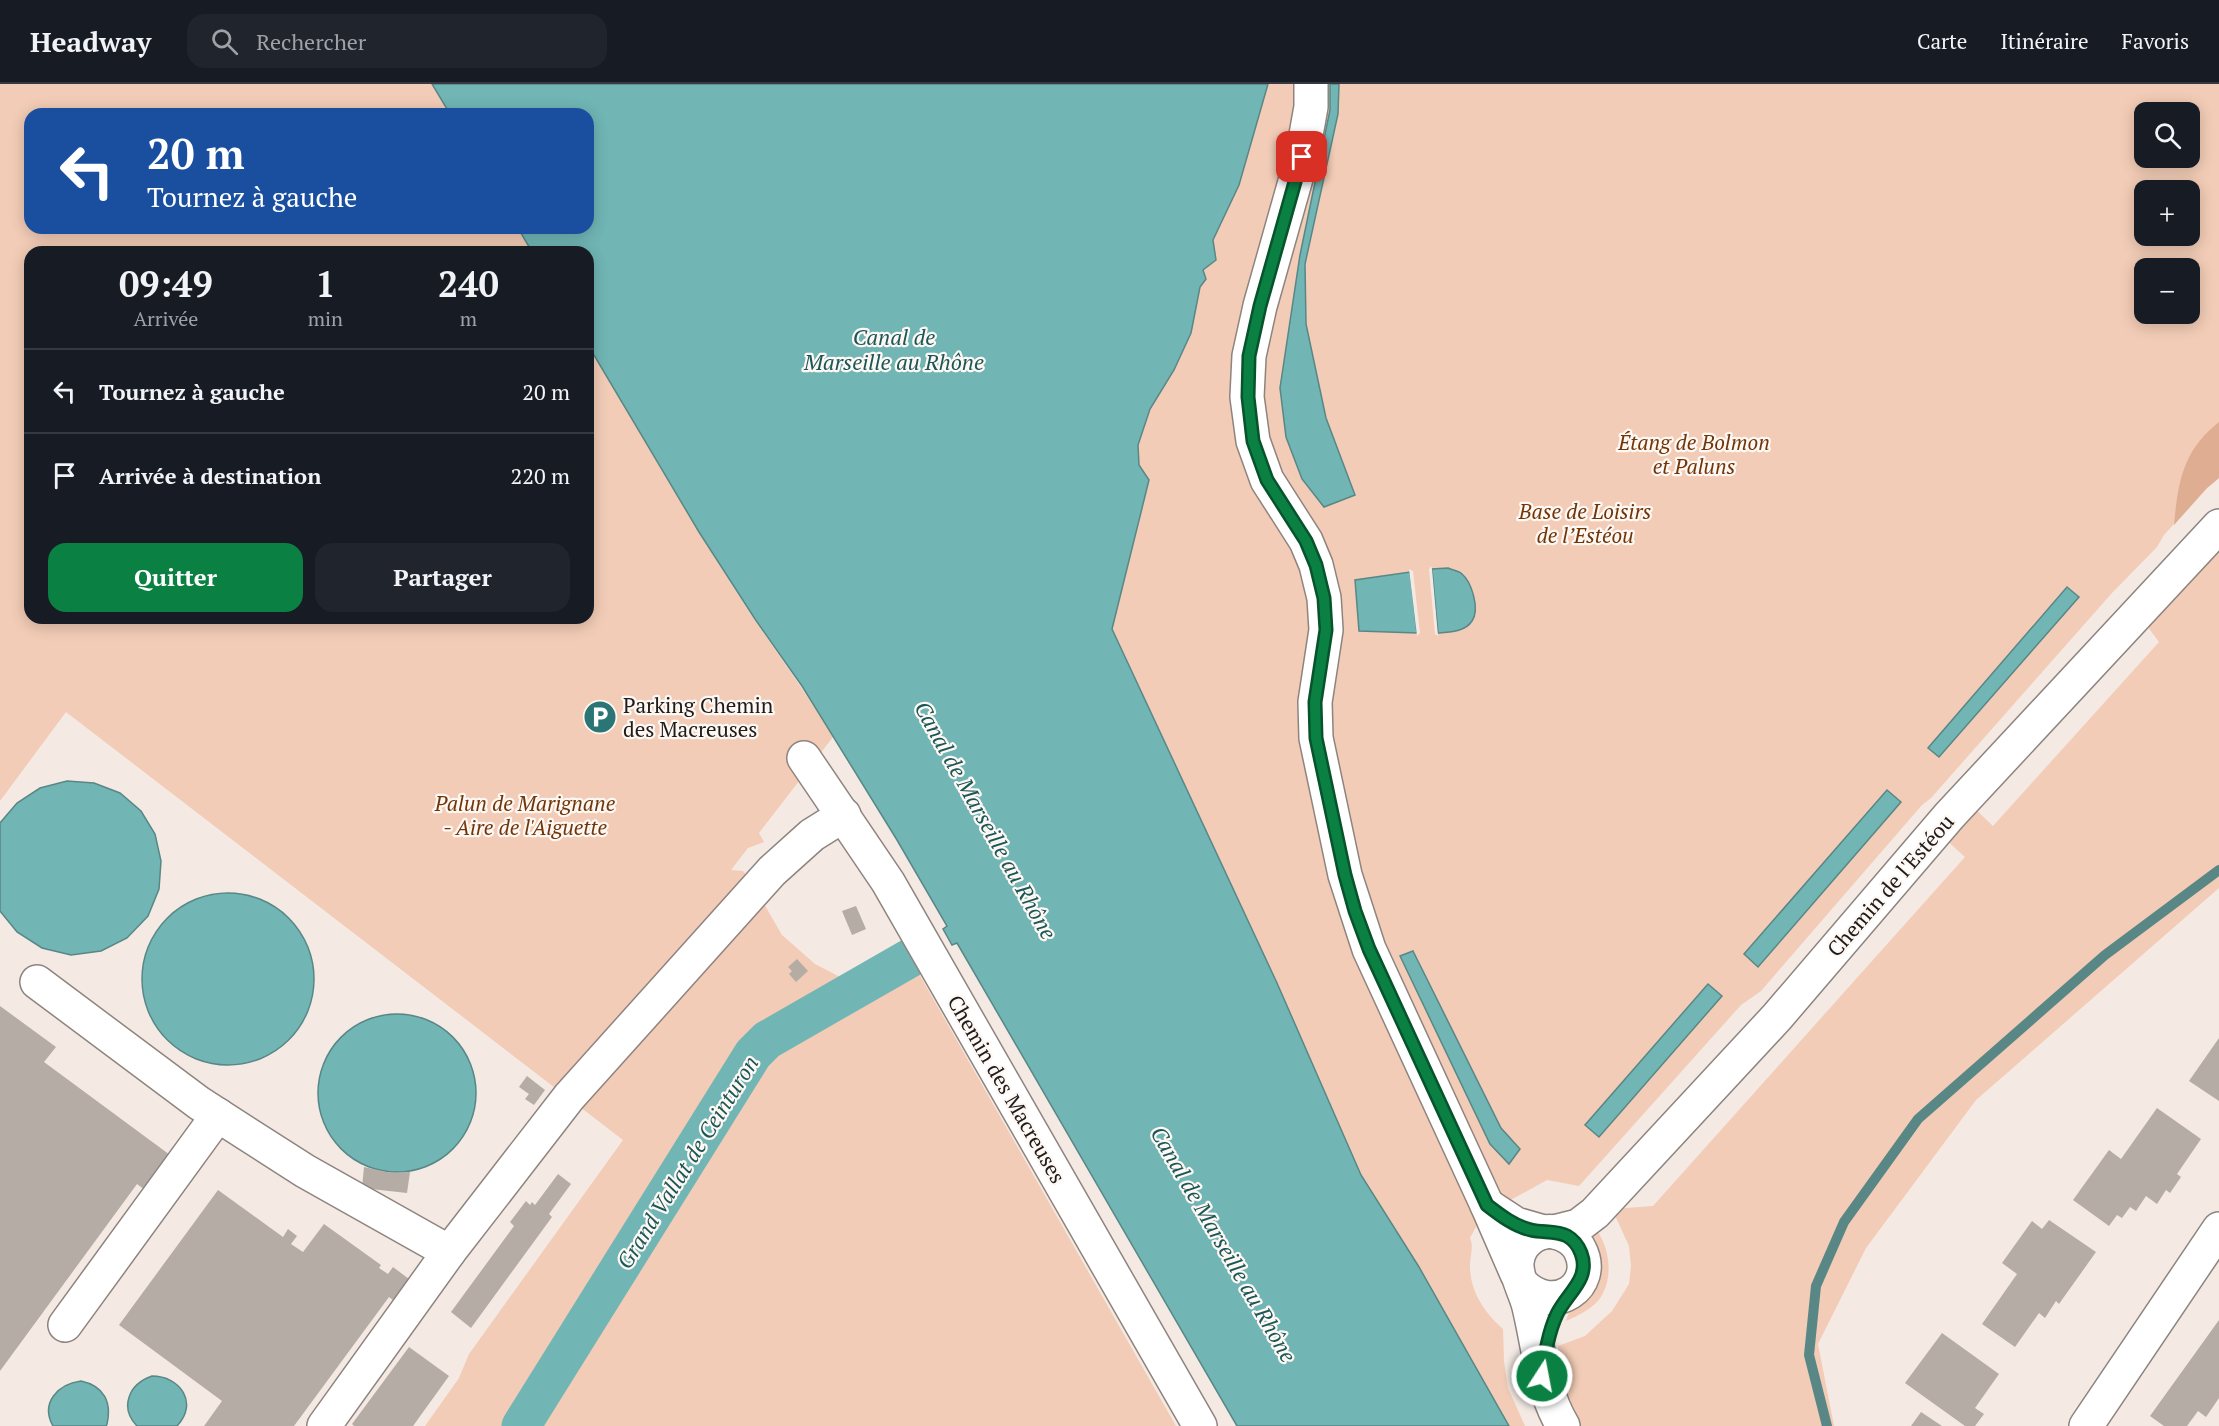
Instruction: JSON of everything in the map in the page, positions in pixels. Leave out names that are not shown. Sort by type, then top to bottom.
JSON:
[{"type":"street","points":[[1311,84],[1311,107],[1302,157],[1260,306],[1249,356],[1248,397],[1253,441],[1267,480],[1306,541],[1316,565],[1324,598],[1326,630],[1315,702],[1316,738],[1345,875],[1355,911],[1369,949],[1520,1279],[1529,1305],[1542,1376],[1553,1410],[1563,1426]]},
{"type":"street","name":"Chemin de l'Estéou","points":[[1549,1232],[1578,1226],[1595,1213],[1777,1017],[1949,816],[2219,526]]},
{"type":"street","name":"Chemin des Macreuses","points":[[804,758],[888,882],[1200,1426]]},
{"type":"street","points":[[324,1426],[449,1252],[569,1098],[772,871],[812,835],[844,815]]},
{"type":"street","points":[[37,982],[199,1103],[305,1171],[449,1252]]},
{"type":"street","points":[[65,1325],[218,1115]]},
{"type":"street","points":[[1487,1205],[1516,1224],[1574,1241],[1584,1259],[1584,1270],[1574,1290],[1558,1312],[1550,1333],[1542,1376]]},
{"type":"street","points":[[2086,1426],[2219,1229]]},
{"type":"street","points":[[1549,1232],[1534,1236],[1520,1250],[1517,1262],[1520,1279],[1530,1293],[1541,1298],[1553,1299],[1574,1290]]},
{"type":"green space","name":"Palun de Marignane - Aire de l'Aiguette","points":[[0,84],[432,84],[446,108],[24,108],[24,234],[522,234],[528,246],[24,246],[24,624],[594,624],[594,355],[711,552],[833,737],[759,833],[764,842],[748,848],[731,870],[743,871],[749,878],[782,935],[815,964],[844,979],[902,944],[1176,1426],[425,1426],[459,1378],[469,1354],[623,1140],[66,712],[0,801]]},
{"type":"green space","name":"Base de Loisirs de l’Estéou","points":[[1268,84],[2219,84],[2219,478],[2164,535],[2157,547],[2112,593],[1931,798],[1922,805],[1761,991],[1741,1005],[1579,1186],[1547,1180],[1507,1202],[1503,1194],[1483,1214],[1470,1238],[1471,1276],[1480,1301],[1503,1329],[1508,1388],[1525,1426],[1509,1426],[1419,1267],[1361,1175],[1277,983],[1112,628],[1132,549],[1139,465],[1138,445],[1150,409],[1174,370],[1191,333],[1203,269],[1216,260],[1213,240],[1239,185]]},
{"type":"green space","points":[[2219,536],[2219,888],[1976,1100],[1866,1248],[1818,1344],[1834,1426],[1581,1426],[1562,1394],[1558,1371],[1558,1346],[1585,1336],[1612,1311],[1629,1284],[1631,1266],[1629,1246],[1612,1209],[1653,1206],[1965,857],[1944,838],[1973,807],[1993,826],[2159,642],[2141,618]]},
{"type":"green space","points":[[1594,1227],[1607,1253],[1607,1283],[1595,1304],[1566,1321],[1594,1243]]},
{"type":"shaded area","points":[[2219,422],[2219,478],[2174,525],[2184,468],[2197,444]]},
{"type":"water","name":"Canal de Marseille au Rhône","points":[[432,84],[1268,84],[1239,185],[1213,240],[1216,260],[1203,270],[1206,279],[1200,287],[1191,333],[1174,370],[1150,409],[1138,445],[1139,465],[1149,480],[1112,629],[1277,983],[1361,1175],[1419,1267],[1509,1426],[1237,1426],[957,943],[952,945],[943,929],[947,926],[897,840],[802,686],[755,619],[699,532],[594,355],[594,246],[528,246],[522,234],[594,234],[594,108],[446,108]]},
{"type":"water","points":[[1330,84],[1339,84],[1338,114],[1305,264],[1306,324],[1326,418],[1355,495],[1324,507],[1302,479],[1286,437],[1280,388],[1300,255],[1330,110]]},
{"type":"water","points":[[1448,568],[1465,577],[1474,596],[1475,610],[1469,625],[1452,632],[1438,633],[1432,569]]},
{"type":"water","points":[[1410,572],[1417,633],[1359,631],[1355,580]]},
{"type":"water","points":[[2067,587],[2079,597],[1939,757],[1928,748]]},
{"type":"water","points":[[67,781],[94,783],[120,793],[141,811],[155,834],[161,861],[159,889],[148,916],[127,938],[101,951],[71,955],[42,948],[17,932],[0,911],[0,823],[17,803],[40,788]]},
{"type":"water","points":[[1887,790],[1901,802],[1758,967],[1744,954]]},
{"type":"water","points":[[228,893],[261,899],[276,907],[289,918],[300,931],[308,946],[314,979],[308,1012],[300,1027],[289,1040],[276,1051],[261,1059],[228,1065],[195,1059],[180,1051],[167,1040],[156,1027],[148,1012],[142,979],[148,946],[156,931],[167,918],[180,907],[195,899]]},
{"type":"water","points":[[1413,951],[1501,1128],[1520,1149],[1509,1164],[1490,1144],[1400,956]]},
{"type":"water","points":[[1708,984],[1722,996],[1599,1137],[1585,1125]]},
{"type":"water","points":[[397,1014],[427,1020],[453,1037],[470,1063],[476,1093],[470,1123],[453,1149],[427,1166],[397,1172],[367,1166],[341,1149],[324,1123],[318,1093],[324,1063],[341,1037],[367,1020]]},
{"type":"water","points":[[152,1376],[171,1381],[183,1392],[186,1408],[177,1426],[137,1426],[132,1419],[128,1404],[132,1390]]},
{"type":"water","points":[[81,1381],[89,1383],[101,1391],[104,1396],[108,1409],[106,1426],[53,1426],[49,1410],[50,1402],[59,1390]]},
{"type":"pier","points":[[1431,566],[1438,636],[1435,634],[1429,569]]},
{"type":"pier","points":[[1409,569],[1413,571],[1420,633],[1417,636]]},
{"type":"building","points":[[856,906],[866,929],[852,935],[842,911]]},
{"type":"building","points":[[797,959],[808,971],[796,982],[789,974],[792,971],[788,967]]},
{"type":"building","points":[[0,1006],[56,1047],[44,1062],[170,1155],[145,1190],[137,1184],[0,1371]]},
{"type":"building","points":[[2219,1038],[2219,1101],[2189,1081]]},
{"type":"building","points":[[527,1076],[545,1090],[534,1105],[525,1099],[529,1094],[519,1087]]},
{"type":"building","points":[[2157,1108],[2201,1139],[2177,1174],[2181,1177],[2170,1193],[2166,1190],[2157,1204],[2146,1196],[2136,1211],[2130,1207],[2122,1218],[2117,1215],[2109,1226],[2073,1200],[2109,1150],[2121,1159]]},
{"type":"building","points":[[364,1167],[392,1173],[410,1172],[407,1193],[362,1188]]},
{"type":"building","points":[[558,1174],[571,1184],[549,1214],[552,1217],[471,1328],[451,1312],[514,1226],[510,1222],[526,1201],[530,1205],[532,1202],[535,1205]]},
{"type":"building","points":[[218,1190],[283,1237],[288,1229],[297,1236],[291,1244],[303,1252],[324,1224],[381,1265],[379,1268],[388,1274],[393,1267],[413,1282],[397,1303],[389,1297],[294,1426],[204,1426],[222,1401],[119,1325]]},
{"type":"building","points":[[2049,1220],[2096,1252],[2059,1304],[2056,1301],[2045,1318],[2039,1313],[2015,1347],[1982,1324],[2017,1274],[2002,1263],[2032,1221],[2042,1229]]},
{"type":"building","points":[[2219,1320],[2219,1398],[2206,1417],[2198,1411],[2187,1426],[2164,1426],[2150,1416]]},
{"type":"building","points":[[1942,1333],[1999,1374],[1975,1408],[1984,1414],[1975,1426],[1965,1426],[1905,1383]]},
{"type":"building","points":[[409,1347],[449,1376],[413,1426],[354,1426],[352,1424]]},
{"type":"building","points":[[1921,1412],[1942,1426],[1911,1426]]},
{"type":"waterway","points":[[1827,1426],[1809,1355],[1816,1286],[1844,1222],[1918,1119],[2105,955],[2219,870]]},
{"type":"waterway","name":"Grand Vallat de Ceinturon","points":[[521,1426],[753,1054],[767,1040],[910,958]]},
{"type":"place","name":"Parking Chemin des Macreuses","points":[[600,717]]},
{"type":"route","points":[[1302,157],[1260,306],[1249,356],[1248,397],[1253,441],[1267,480],[1306,541],[1316,565],[1324,598],[1326,630],[1315,702],[1316,738],[1345,875],[1369,949],[1487,1205],[1502,1216],[1530,1230],[1565,1235],[1574,1241],[1584,1259],[1584,1270],[1580,1280],[1558,1312],[1550,1333],[1542,1376]]},
{"type":"park label","name":"Étang de Bolmon et Paluns","points":[[1694,454]]}]
